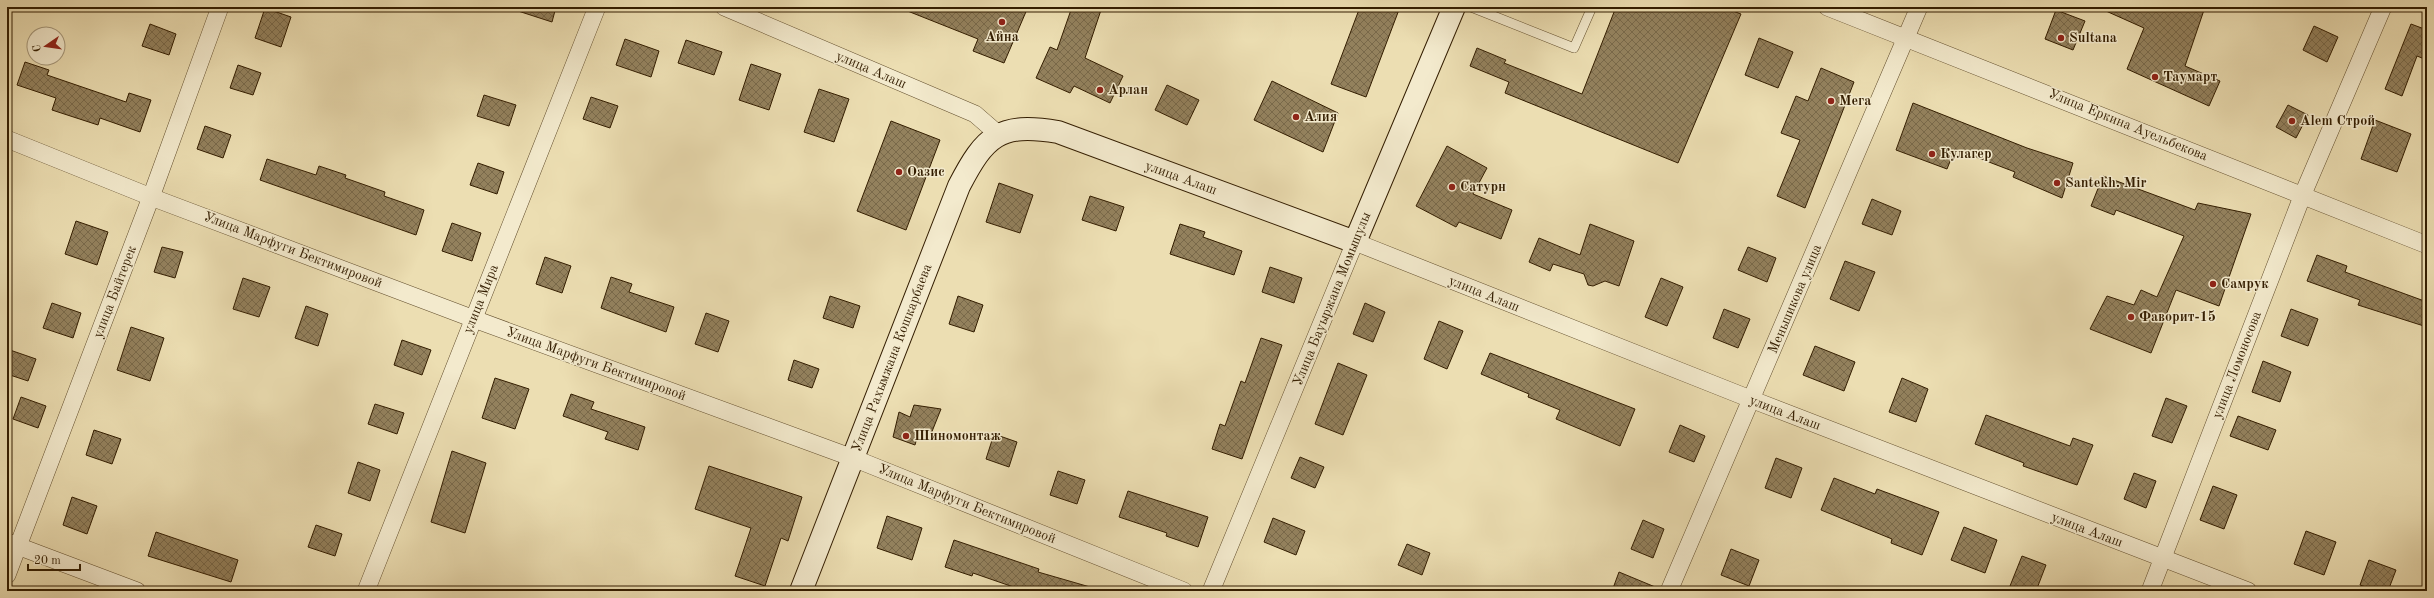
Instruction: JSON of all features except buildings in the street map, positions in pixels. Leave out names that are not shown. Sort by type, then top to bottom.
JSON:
[{"type":"street","name":"улица Байтерек","points":[[7,575],[13,544],[151,197],[220,7]]},
{"type":"street","name":"улица Мира","points":[[366,591],[597,7]]},
{"type":"street","name":"улица Алаш","points":[[724,7],[974,114],[998,134],[1014,129],[1058,132],[1355,242],[1753,400],[2248,591]]},
{"type":"street","name":"Улица Бауыржана Момышулы","points":[[1211,591],[1454,7]]},
{"type":"street","name":"Улица Еркина Ауельбекова","points":[[1828,7],[2427,244]]},
{"type":"street","name":"Меньшикова улица","points":[[1669,591],[1753,400],[1918,7]]},
{"type":"street","name":"улица Ломоносова","points":[[2150,591],[2303,194],[2383,7]]},
{"type":"street","name":"Улица Рахымжана Кошкарбаева","points":[[801,591],[959,186],[972,162],[987,142],[998,134]]},
{"type":"street","name":"Улица Марфуги Бектимировой","points":[[7,139],[151,197],[474,319],[853,458],[1184,591]]},
{"type":"street","points":[[13,544],[137,591]]},
{"type":"lane","points":[[1471,7],[1574,48],[1592,7]]},
{"type":"place","name":"Айна","points":[[1002,22]]},
{"type":"place","name":"Sultana","points":[[2061,38]]},
{"type":"place","name":"Таумарт","points":[[2155,77]]},
{"type":"place","name":"Арлан","points":[[1100,90]]},
{"type":"place","name":"Мега","points":[[1831,101]]},
{"type":"place","name":"Алия","points":[[1296,117]]},
{"type":"place","name":"Alem Строй","points":[[2292,121]]},
{"type":"place","name":"Кулагер","points":[[1932,154]]},
{"type":"place","name":"Оазис","points":[[899,172]]},
{"type":"place","name":"Santekh. Mir","points":[[2057,183]]},
{"type":"place","name":"Сатурн","points":[[1452,187]]},
{"type":"place","name":"Самрук","points":[[2213,284]]},
{"type":"place","name":"Фаворит-15","points":[[2131,317]]},
{"type":"place","name":"Шиномонтаж","points":[[906,436]]}]
